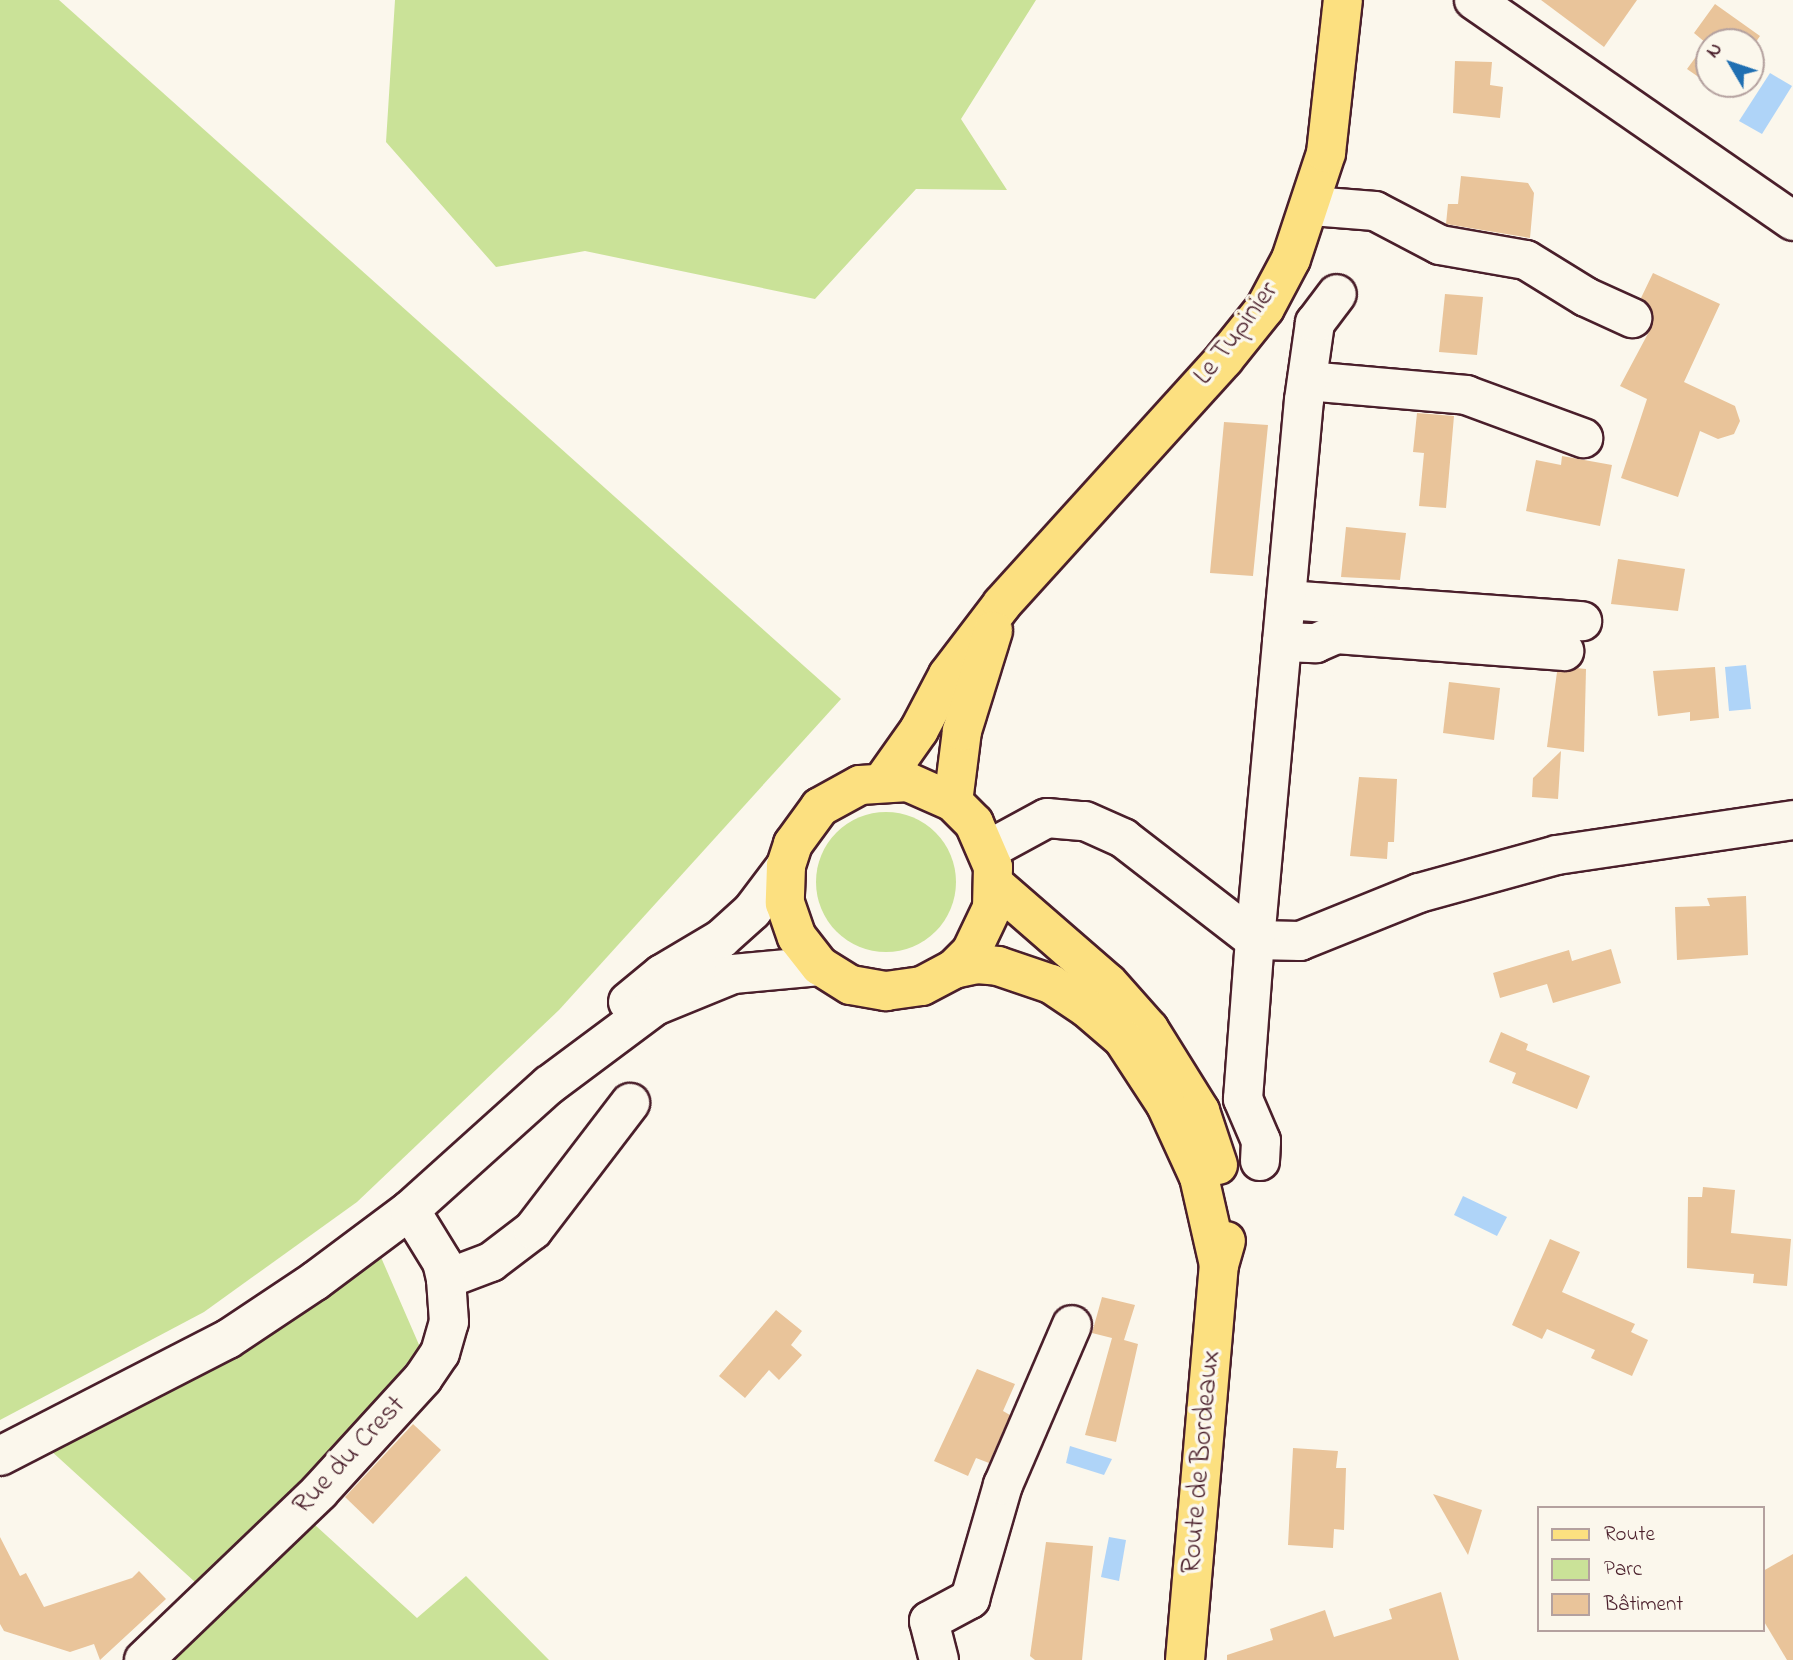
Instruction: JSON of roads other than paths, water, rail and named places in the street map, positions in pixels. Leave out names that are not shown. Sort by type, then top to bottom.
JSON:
[{"type":"main road","name":"Le Tupinier","points":[[883,781],[919,730],[948,676],[1002,604],[1265,308],[1312,206],[1326,153],[1343,0]]},
{"type":"main road","points":[[953,802],[962,731],[1002,604]]},
{"type":"main road","points":[[883,781],[920,786],[953,802],[974,823],[991,867],[984,931],[954,969],[922,986],[886,991],[851,985],[820,966],[797,937],[785,902],[786,866],[793,844],[820,807],[839,793],[883,781]]},
{"type":"main road","name":"Route de Bordeaux","points":[[991,867],[1108,983],[1167,1053],[1200,1111],[1225,1189],[1228,1233],[1219,1265],[1185,1660]]},
{"type":"main road","name":"Route de Bordeaux","points":[[954,969],[977,964],[998,966],[1051,984],[1123,1039],[1167,1105],[1190,1153],[1219,1265]]},
{"type":"street","points":[[1474,0],[1793,221]]},
{"type":"street","points":[[1312,206],[1375,211],[1440,246],[1526,260],[1586,297],[1632,318]]},
{"type":"street","name":"Le Tupinier","points":[[1260,1161],[1261,1142],[1243,1100],[1255,940],[1307,381],[1315,324],[1337,294]]},
{"type":"street","points":[[1307,381],[1466,395],[1583,438]]},
{"type":"street","points":[[1282,642],[1316,643],[1336,634],[1573,636],[1286,600]]},
{"type":"street","points":[[991,867],[1047,818],[1086,821],[1123,838],[1255,940],[1300,941],[1419,893],[1557,855],[1793,820]]},
{"type":"street","points":[[549,1085],[613,1014],[662,974],[722,939],[752,911],[786,866]]},
{"type":"street","points":[[0,1456],[228,1339],[410,1210],[549,1085],[621,1028],[686,992],[733,974],[820,966]]},
{"type":"street","points":[[446,1279],[491,1262],[533,1230],[630,1103]]},
{"type":"street","name":"Rue du Crest","points":[[144,1660],[319,1492],[423,1378],[439,1353],[449,1322],[446,1279],[442,1262],[410,1210]]},
{"type":"street","points":[[939,1660],[929,1621],[970,1599],[1003,1485],[1072,1325]]},
{"type":"water","points":[[1770,73],[1792,86],[1762,134],[1739,121],[1754,98],[1765,98],[1765,81]]},
{"type":"water","points":[[1746,665],[1751,709],[1729,711],[1725,667]]},
{"type":"water","points":[[1463,1196],[1507,1217],[1497,1236],[1454,1215]]},
{"type":"water","points":[[1070,1446],[1112,1459],[1104,1475],[1066,1463]]},
{"type":"water","points":[[1109,1537],[1126,1540],[1119,1581],[1101,1577]]}]
